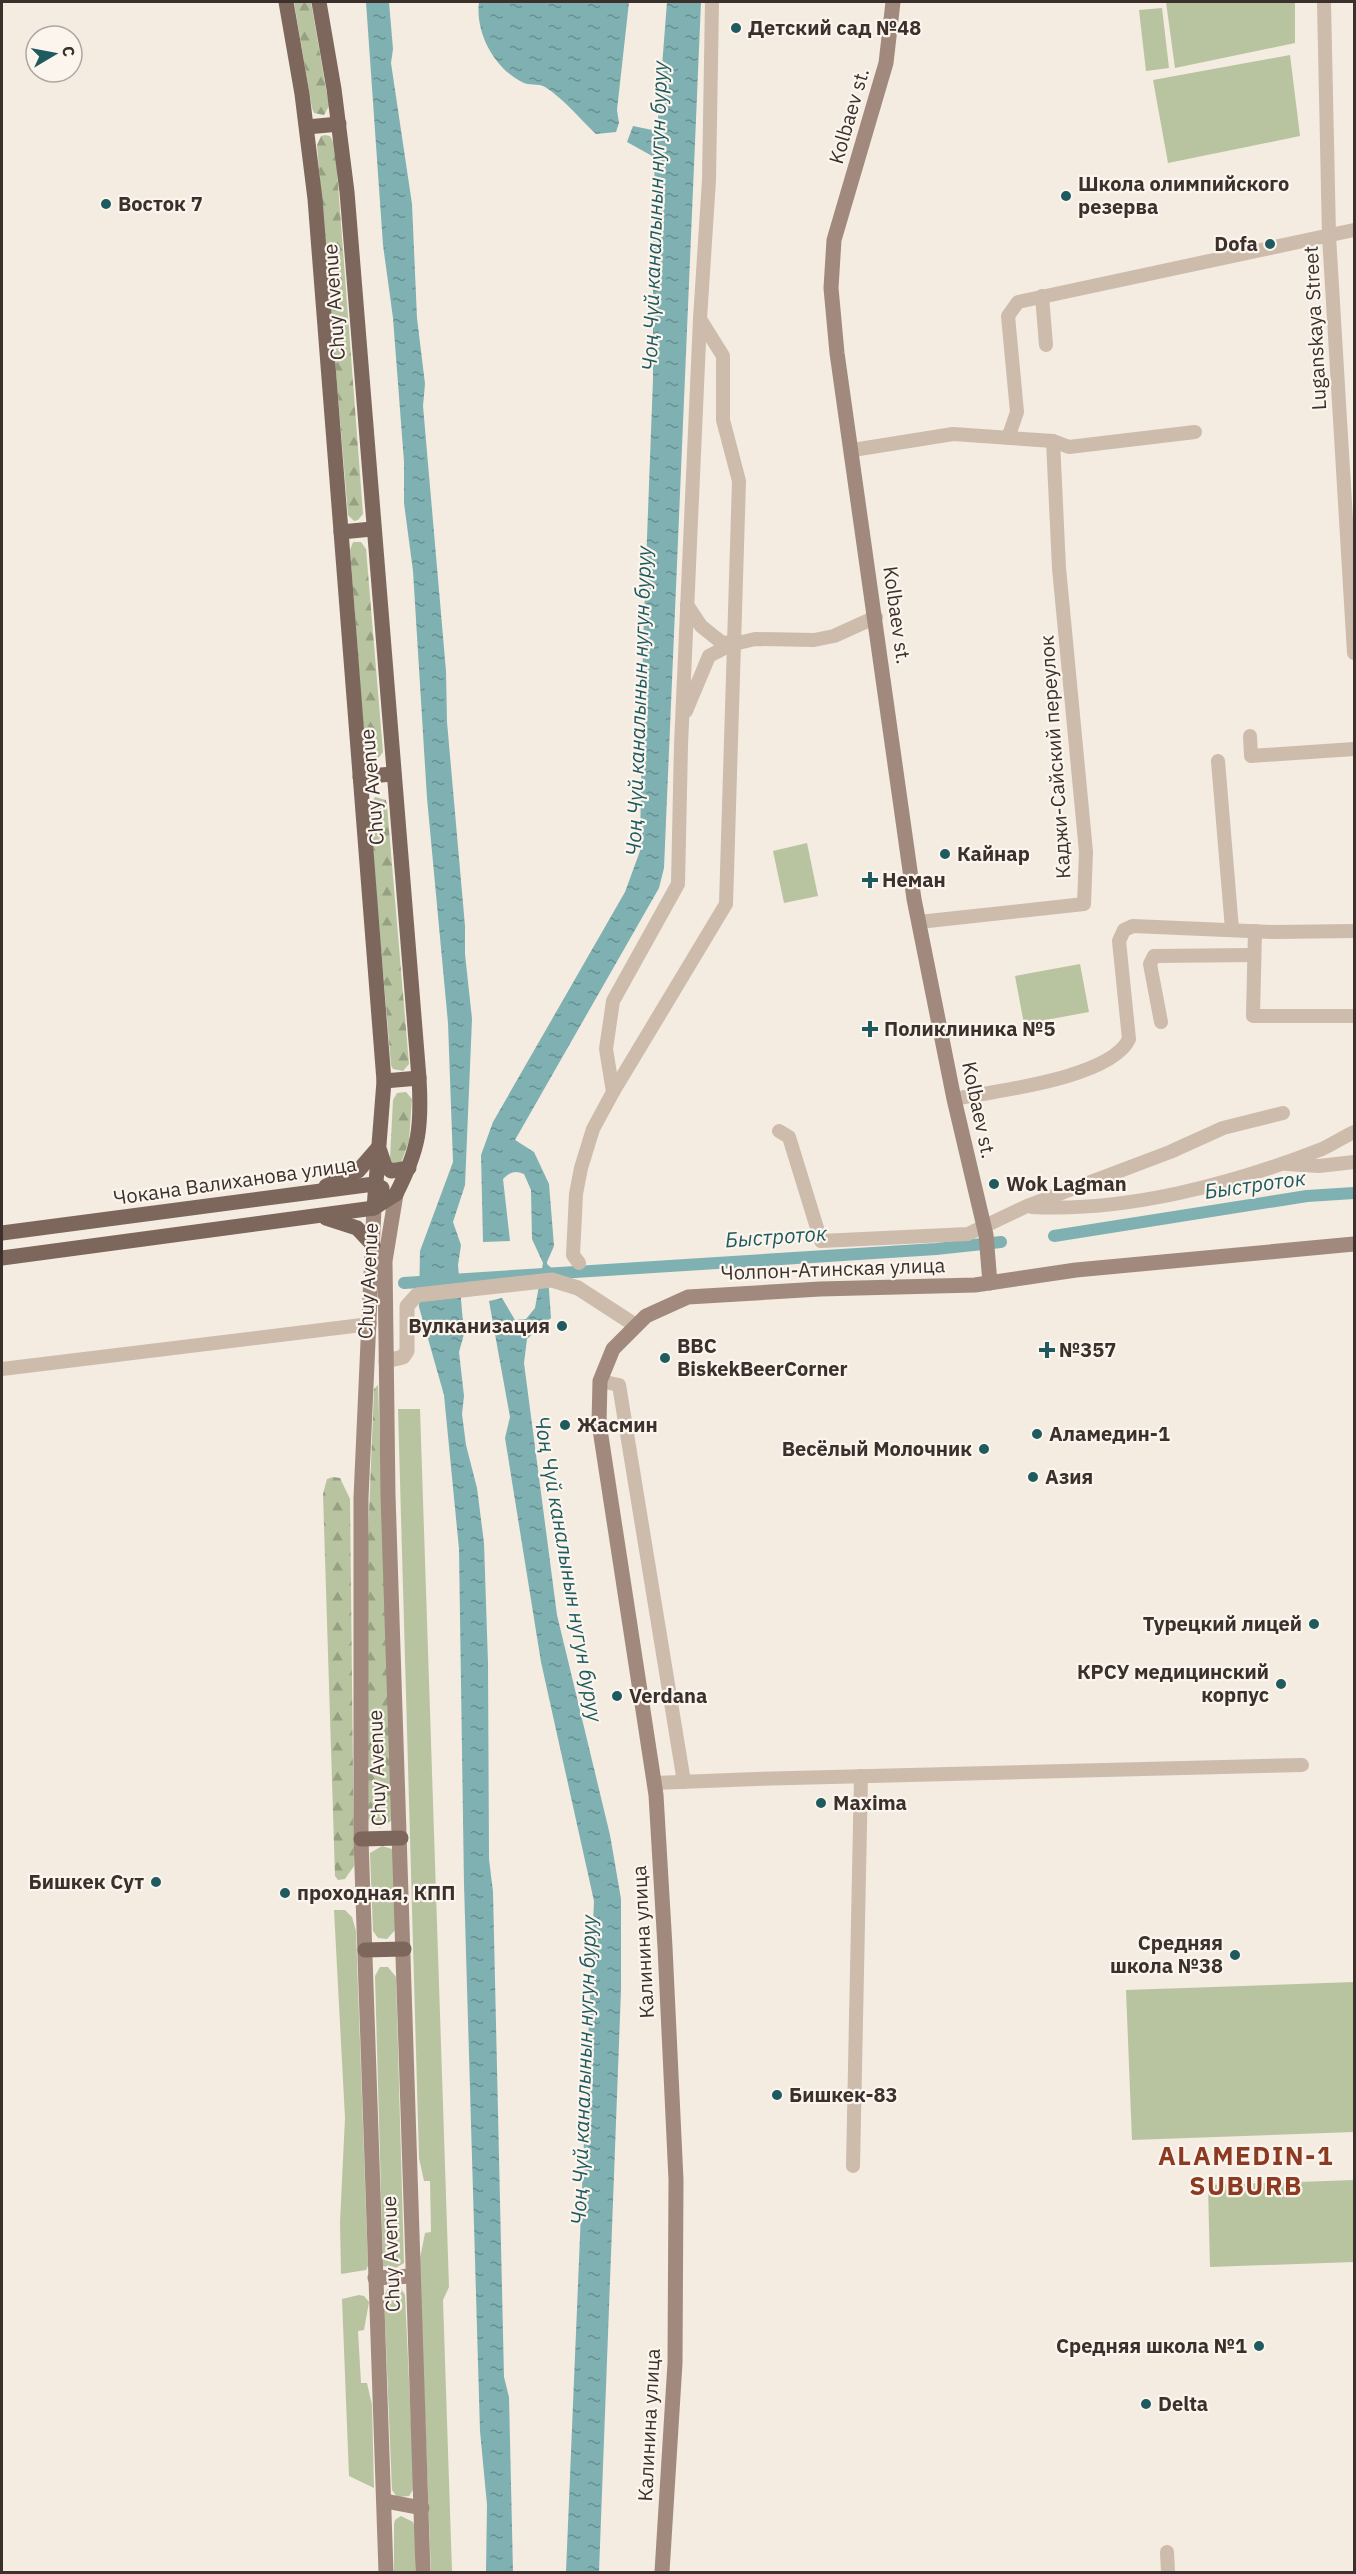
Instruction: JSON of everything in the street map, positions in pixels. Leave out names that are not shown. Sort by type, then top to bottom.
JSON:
[{"type":"main road","name":"Chuy Avenue","points":[[286,2],[307,127],[384,1081],[374,1184],[361,1498],[361,1839],[386,2572]]},
{"type":"main road","name":"Chuy Avenue","points":[[319,2],[339,124],[347,192],[372,529],[419,1078],[419,1136],[409,1168],[396,1194],[385,1261],[412,2276],[423,2572]]},
{"type":"main road","name":"Kolbaev st.","points":[[893,2],[886,63],[834,240],[831,288],[837,353],[853,450],[919,922],[954,1099],[985,1231],[990,1262],[990,1283]]},
{"type":"main road","points":[[307,127],[339,124]]},
{"type":"main road","points":[[341,532],[372,529]]},
{"type":"main road","points":[[360,777],[392,774]]},
{"type":"main road","points":[[384,1081],[419,1078]]},
{"type":"main road","points":[[379,1145],[382,1159],[391,1171],[409,1168]]},
{"type":"main road","points":[[313,1192],[358,1170],[379,1145]]},
{"type":"main road","name":"Чокана Валиханова улица","points":[[2,1233],[374,1184],[396,1194]]},
{"type":"main road","points":[[2,1258],[374,1208],[396,1194]]},
{"type":"main road","points":[[315,1216],[348,1223],[367,1235],[373,1245]]},
{"type":"main road","name":"Чолпон-Атинская улица","points":[[635,1325],[670,1303],[706,1295],[990,1283],[1076,1270],[1354,1244]]},
{"type":"main road","name":"Калинина улица","points":[[635,1325],[613,1349],[600,1381],[600,1423],[654,1784],[676,2180],[675,2363],[662,2572]]},
{"type":"main road","points":[[361,1839],[400,1838]]},
{"type":"main road","points":[[365,1950],[404,1949]]},
{"type":"main road","points":[[375,2278],[412,2276]]},
{"type":"main road","points":[[385,2501],[422,2508]]},
{"type":"street","points":[[613,1092],[606,1049],[613,1001],[678,884],[687,604],[709,180],[712,2]]},
{"type":"street","name":"Luganskaya Street","points":[[1324,2],[1329,236],[1354,653]]},
{"type":"street","points":[[1008,438],[1017,412],[1008,316],[1018,302],[1354,230]]},
{"type":"street","points":[[1042,296],[1046,345]]},
{"type":"street","points":[[579,1263],[573,1255],[576,1194],[581,1168],[594,1129],[613,1092],[726,904],[739,481],[723,420],[723,356],[700,319]]},
{"type":"street","points":[[853,450],[953,434],[1053,441],[1069,447],[1195,432]]},
{"type":"street","name":"Каджи-Сайский переулок","points":[[919,922],[1084,904],[1086,852],[1059,568],[1053,441]]},
{"type":"street","points":[[687,604],[701,626],[721,642],[734,644]]},
{"type":"street","points":[[682,721],[709,656],[734,644],[755,639],[814,640],[834,636],[876,617]]},
{"type":"street","points":[[1250,736],[1251,756],[1354,749]]},
{"type":"street","points":[[1218,761],[1232,930]]},
{"type":"street","points":[[954,1099],[1069,1076],[1091,1069],[1124,1050],[1129,1039],[1119,941],[1124,930],[1133,926],[1255,931],[1354,931]]},
{"type":"street","points":[[1255,931],[1253,1016],[1354,1016]]},
{"type":"street","points":[[1161,1022],[1150,964],[1154,956],[1254,955]]},
{"type":"street","points":[[778,1131],[789,1137],[821,1241],[968,1234],[985,1231],[1027,1206],[1170,1152],[1223,1128],[1283,1113]]},
{"type":"street","points":[[1027,1206],[1058,1208],[1162,1198],[1282,1164],[1325,1148],[1354,1132]]},
{"type":"street","points":[[1282,1164],[1319,1166],[1354,1162]]},
{"type":"street","points":[[386,1361],[403,1357],[407,1351],[407,1306],[417,1295],[552,1280],[578,1288],[635,1325]]},
{"type":"street","points":[[2,1369],[370,1324]]},
{"type":"street","points":[[600,1381],[619,1385],[684,1782]]},
{"type":"street","points":[[654,1784],[861,1776],[1302,1766]]},
{"type":"street","points":[[853,2166],[861,1776]]},
{"type":"street","points":[[1167,2552],[1168,2572]]},
{"type":"green space","points":[[294,2],[311,2],[329,106],[324,115],[314,113],[312,108]]},
{"type":"green space","points":[[1166,2],[1295,2],[1295,43],[1175,68]]},
{"type":"green space","points":[[1162,8],[1169,68],[1146,71],[1139,10]]},
{"type":"green space","points":[[1290,55],[1300,136],[1168,163],[1153,80]]},
{"type":"green space","points":[[321,136],[330,136],[335,145],[363,514],[354,521],[348,515],[317,145]]},
{"type":"green space","points":[[353,542],[361,542],[366,549],[383,752],[376,761],[369,759],[365,750],[350,550]]},
{"type":"green space","points":[[375,797],[386,800],[387,806],[409,1064],[403,1071],[393,1069],[391,1065],[369,807]]},
{"type":"green space","points":[[807,843],[818,896],[784,903],[773,851]]},
{"type":"green space","points":[[1080,964],[1089,1012],[1024,1024],[1015,976]]},
{"type":"green space","points":[[406,1092],[412,1099],[409,1141],[401,1163],[394,1166],[390,1159],[393,1100],[397,1093]]},
{"type":"green space","points":[[378,1385],[392,1820],[380,1828],[371,1825],[368,1818],[367,1564],[374,1389]]},
{"type":"green space","points":[[398,1409],[420,1409],[449,2287],[443,2300],[452,2572],[431,2572],[419,2263],[425,2233],[431,2232],[430,2181],[424,2181],[419,2158]]},
{"type":"green space","points":[[340,1478],[350,1499],[354,1866],[345,1879],[338,1880],[335,1876],[323,1494],[327,1479]]},
{"type":"green space","points":[[382,1846],[392,1849],[394,1853],[396,1929],[387,1939],[378,1938],[373,1931],[370,1853]]},
{"type":"green space","points":[[334,1910],[345,1910],[352,1917],[356,1931],[368,2266],[366,2270],[341,2274],[340,2222],[345,2118]]},
{"type":"green space","points":[[380,1967],[388,1967],[396,1977],[404,2263],[394,2269],[383,2266],[375,1976]]},
{"type":"green space","points":[[1354,1982],[1354,2132],[1132,2140],[1126,1990]]},
{"type":"green space","points":[[1354,2180],[1354,2262],[1210,2267],[1208,2185]]},
{"type":"green space","points":[[392,2285],[400,2287],[405,2295],[414,2488],[409,2496],[397,2497],[392,2490],[384,2297],[388,2287]]},
{"type":"green space","points":[[364,2296],[369,2302],[364,2330],[358,2331],[361,2383],[367,2383],[372,2405],[374,2488],[349,2476],[342,2299]]},
{"type":"green space","points":[[401,2516],[413,2522],[415,2528],[415,2572],[394,2572],[394,2524],[395,2520]]},
{"type":"water","points":[[366,2],[389,2],[393,49],[391,63],[412,204],[417,318],[425,384],[423,406],[446,671],[447,722],[472,1019],[465,1185],[453,1222],[461,1245],[458,1265],[464,1334],[459,1352],[464,1396],[462,1414],[466,1445],[477,1488],[484,1543],[488,1663],[489,1859],[493,1892],[504,2377],[509,2397],[513,2572],[486,2572],[487,2505],[480,2431],[464,1884],[459,1549],[444,1395],[419,1307],[420,1251],[453,1162],[448,1023],[427,798],[413,571],[404,503],[404,462],[393,318],[383,245]]},
{"type":"water","points":[[479,2],[629,2],[617,110],[619,123],[616,132],[596,134],[552,92],[542,86],[522,82],[503,68],[483,37]]},
{"type":"water","points":[[667,2],[701,2],[664,868],[659,888],[515,1140],[534,1152],[549,1184],[554,1246],[547,1262],[551,1318],[527,1339],[524,1363],[557,1615],[610,1835],[621,1899],[621,1990],[599,2572],[566,2572],[594,1901],[541,1662],[505,1438],[510,1417],[489,1301],[502,1298],[515,1320],[526,1319],[535,1308],[543,1263],[532,1239],[531,1190],[524,1174],[513,1172],[503,1179],[510,1241],[483,1242],[481,1155],[493,1122],[625,892],[640,851],[643,644],[653,379],[653,231],[660,208],[655,193],[654,157],[627,142],[633,126],[657,131]]},
{"type":"waterway","name":"Быстроток","points":[[1054,1236],[1307,1196],[1354,1193]]},
{"type":"waterway","name":"Быстроток","points":[[404,1283],[936,1249],[1001,1242]]},
{"type":"waterway","name":"Чоң Чүй каналынын нугун буруу","points":[[545,1265],[552,1271]]},
{"type":"place","name":"Детский сад №48","points":[[736,28]]},
{"type":"place","name":"Школа олимпийского резерва","points":[[1066,196]]},
{"type":"place","name":"Восток 7","points":[[106,204]]},
{"type":"place","name":"Dofa","points":[[1270,244]]},
{"type":"place","name":"Кайнар","points":[[945,854]]},
{"type":"place","name":"Неман","points":[[870,880]]},
{"type":"place","name":"Поликлиника №5","points":[[870,1029]]},
{"type":"place","name":"Wok Lagman","points":[[994,1184]]},
{"type":"place","name":"Вулканизация","points":[[562,1326]]},
{"type":"place","name":"№357","points":[[1047,1350]]},
{"type":"place","name":"BBC BiskekBeerCorner","points":[[665,1358]]},
{"type":"place","name":"Жасмин","points":[[565,1425]]},
{"type":"place","name":"Аламедин-1","points":[[1037,1434]]},
{"type":"place","name":"Весёлый Молочник","points":[[984,1449]]},
{"type":"place","name":"Азия","points":[[1033,1477]]},
{"type":"place","name":"Турецкий лицей","points":[[1314,1624]]},
{"type":"place","name":"КРСУ медицинский корпус","points":[[1281,1684]]},
{"type":"place","name":"Verdana","points":[[617,1696]]},
{"type":"place","name":"Maxima","points":[[821,1803]]},
{"type":"place","name":"Бишкек Сут","points":[[156,1882]]},
{"type":"place","name":"проходная, КПП","points":[[285,1893]]},
{"type":"place","name":"Средняя школа №38","points":[[1235,1955]]},
{"type":"place","name":"Бишкек-83","points":[[777,2095]]},
{"type":"place","name":"Средняя школа №1","points":[[1259,2346]]},
{"type":"place","name":"Delta","points":[[1146,2404]]},
{"type":"district","name":"ALAMEDIN-1 SUBURB","points":[[1246,2171]]}]
